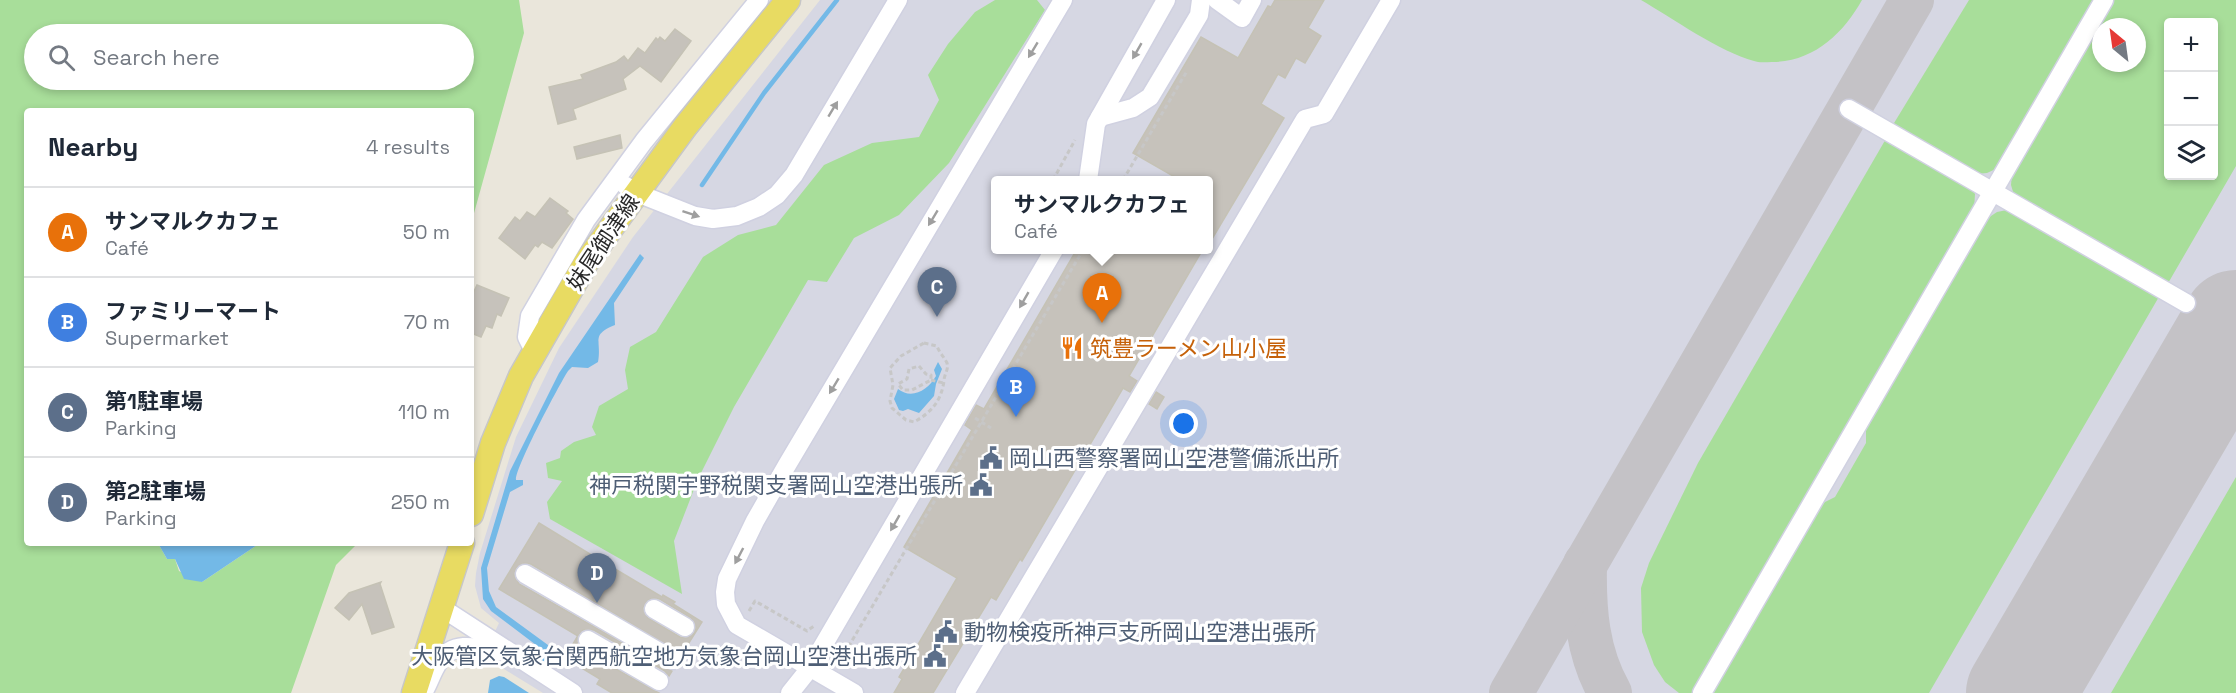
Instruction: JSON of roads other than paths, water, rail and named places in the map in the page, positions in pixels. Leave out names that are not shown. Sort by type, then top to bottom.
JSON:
[{"type":"main road","name":"妹尾御津線","points":[[474,504],[493,443],[521,376],[587,261],[685,127],[788,0]]},
{"type":"main road","points":[[414,693],[461,546]]},
{"type":"street","points":[[534,351],[527,337],[530,316],[586,220],[615,179],[759,0]]},
{"type":"street","points":[[615,179],[636,192],[696,216],[713,219],[737,216],[759,207],[777,195],[794,175],[898,0]]},
{"type":"street","points":[[852,692],[739,626],[726,604],[725,592],[728,579],[755,521],[1063,0]]},
{"type":"street","points":[[1088,176],[1094,132],[1100,117],[1166,0]]},
{"type":"street","points":[[1100,117],[1133,108],[1150,97],[1199,15],[1201,0]]},
{"type":"street","points":[[1217,0],[1242,18],[1252,0]]},
{"type":"street","points":[[965,693],[1305,119],[1324,114],[1391,0]]},
{"type":"street","points":[[1702,693],[2104,0]]},
{"type":"street","points":[[1849,110],[2186,303]]},
{"type":"street","points":[[790,693],[810,668],[1051,254]]},
{"type":"street","points":[[525,574],[673,660]]},
{"type":"street","points":[[442,608],[573,693]]},
{"type":"street","points":[[654,609],[685,627]]},
{"type":"street","points":[[588,640],[659,681]]},
{"type":"street","points":[[423,693],[438,663],[455,647],[467,645],[494,652],[503,649]]},
{"type":"water","points":[[640,254],[644,258],[614,303],[615,325],[600,335],[598,362],[588,368],[572,367],[568,371],[538,426],[518,472],[516,480],[523,480],[523,485],[510,492],[487,568],[489,591],[496,607],[551,649],[544,662],[541,659],[544,651],[491,611],[483,599],[481,568],[510,471],[559,373]]},
{"type":"water","points":[[938,362],[942,369],[934,396],[919,413],[908,409],[899,410],[894,399],[898,389],[909,394],[924,389],[936,376],[934,370]]},
{"type":"water","points":[[160,546],[256,546],[202,582],[184,579],[175,559],[167,559]]},
{"type":"water","points":[[499,676],[529,693],[488,693],[490,680]]},
{"type":"waterway","points":[[702,185],[764,93],[837,0]]},
{"type":"place","name":"第1駐車場","points":[[937,317]]},
{"type":"place","name":"サンマルクカフェ","points":[[1102,323]]},
{"type":"place","name":"筑豊ラーメン山小屋","points":[[1072,348]]},
{"type":"place","name":"ファミリーマート","points":[[1016,417]]},
{"type":"place","name":"岡山西警察署岡山空港警備派出所","points":[[991,458]]},
{"type":"place","name":"神戸税関宇野税関支署岡山空港出張所","points":[[981,485]]},
{"type":"place","name":"第2駐車場","points":[[597,603]]},
{"type":"place","name":"動物検疫所神戸支所岡山空港出張所","points":[[946,632]]},
{"type":"place","name":"大阪管区気象台関西航空地方気象台岡山空港出張所","points":[[935,656]]}]
